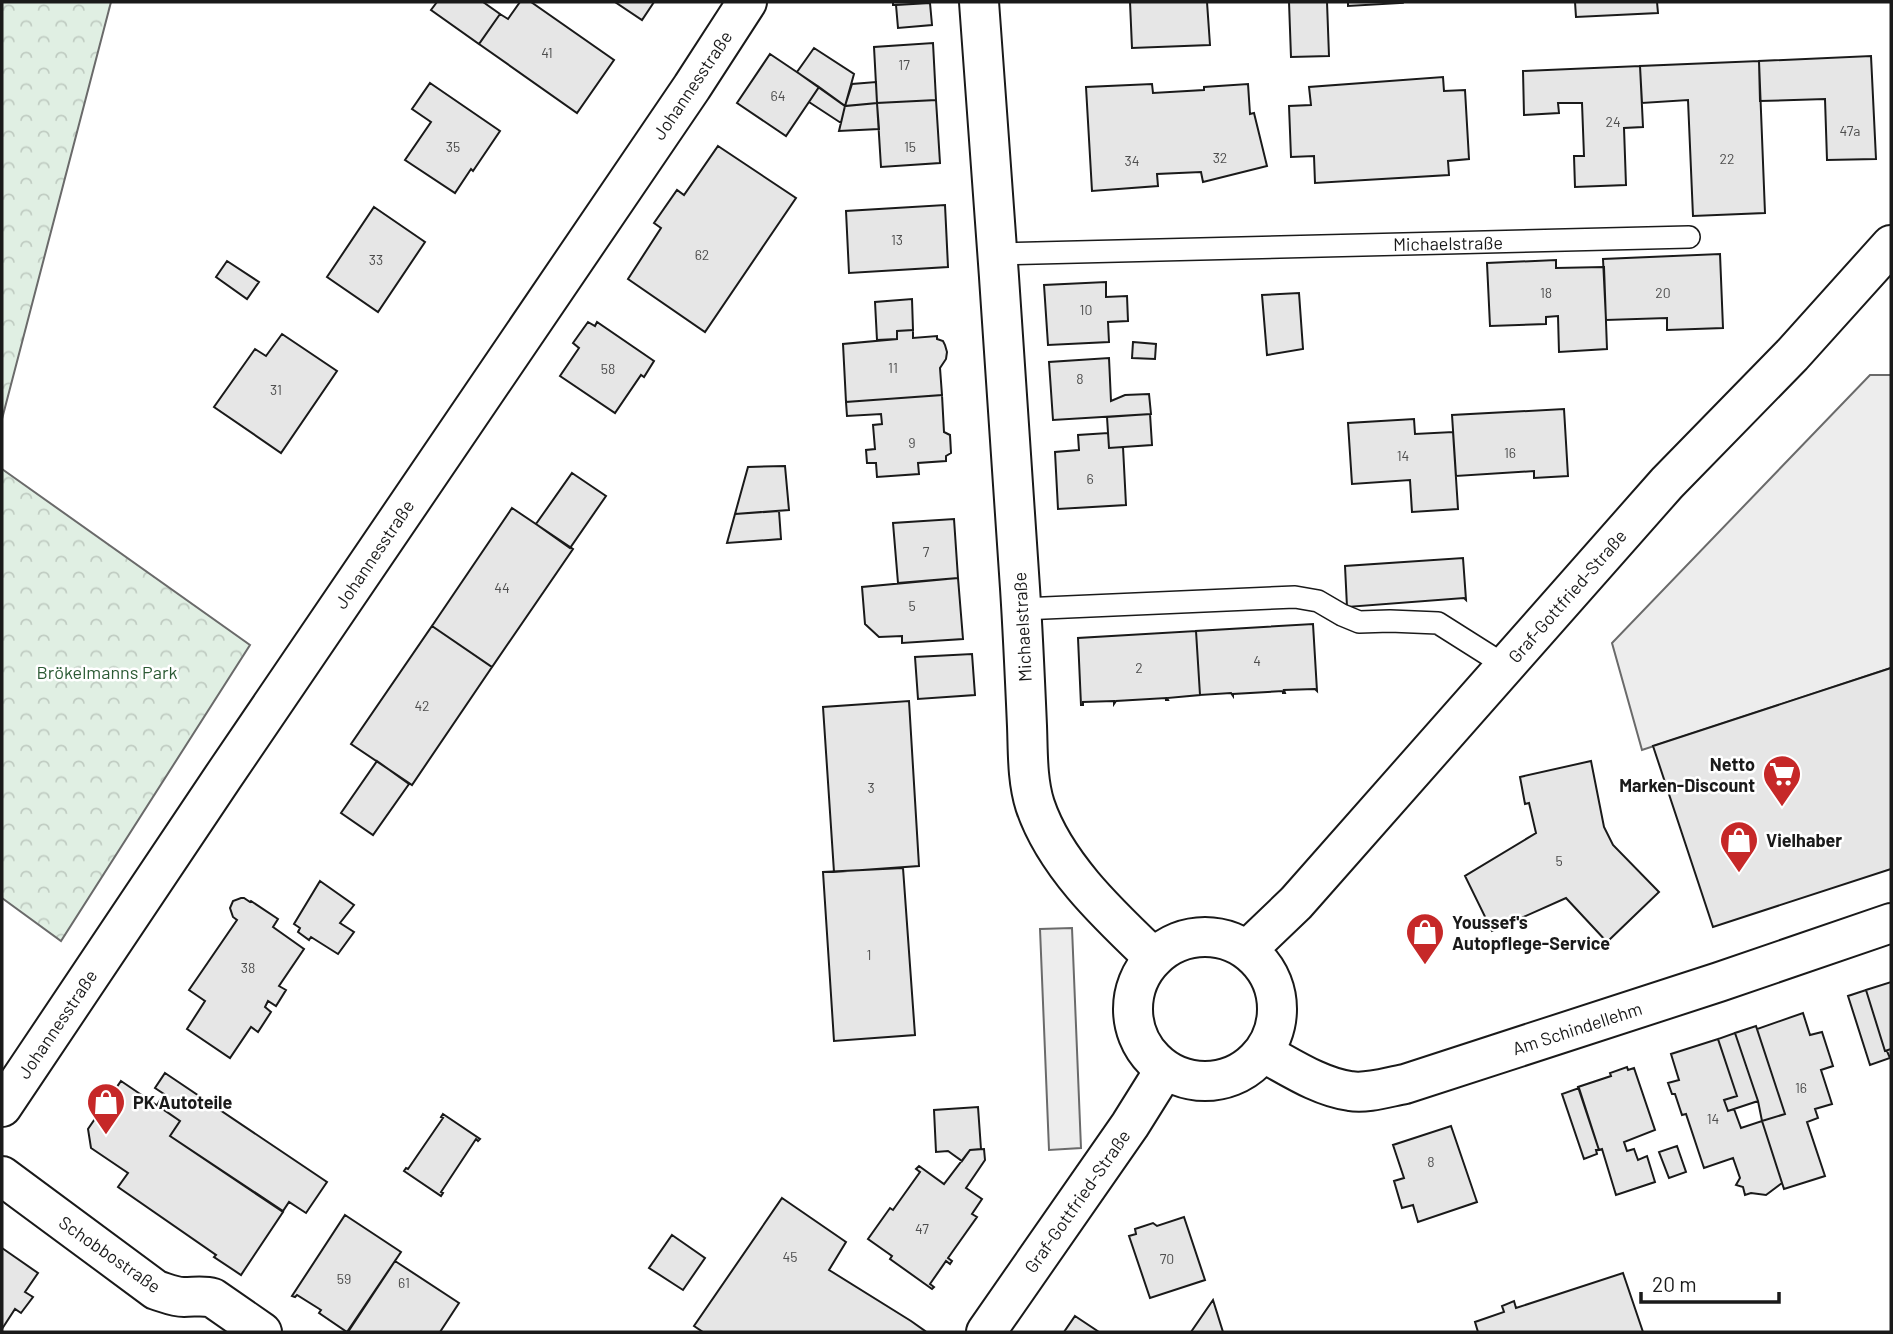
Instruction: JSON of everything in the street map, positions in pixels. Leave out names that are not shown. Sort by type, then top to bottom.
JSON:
[{"type":"street","name":"Johannesstraße","points":[[2,1107],[747,2]]},
{"type":"street","name":"Michaelstraße","points":[[979,2],[1022,609],[1029,772],[1034,801],[1040,820],[1054,846],[1082,884],[1112,918],[1154,958]]},
{"type":"street","name":"Graf-Gottfried-Straße","points":[[1247,950],[1296,903],[1667,483],[1792,355],[1891,245]]},
{"type":"street","name":"Am Schindellehm","points":[[1264,1053],[1323,1083],[1350,1091],[1387,1088],[1719,982],[1891,923]]},
{"type":"street","points":[[1199,937],[1224,939],[1247,950],[1268,971],[1278,998],[1276,1027],[1264,1053],[1247,1068],[1228,1078],[1206,1082],[1185,1079],[1165,1069],[1149,1055],[1138,1037],[1133,1016],[1134,996],[1141,976],[1154,958],[1174,944],[1199,937]]},
{"type":"street","name":"Graf-Gottfried-Straße","points":[[986,1332],[1130,1125],[1165,1069]]},
{"type":"street","name":"Schobbostraße","points":[[2,1176],[156,1290],[172,1296],[213,1298],[262,1332]]},
{"type":"lane","name":"Michaelstraße","points":[[998,254],[1689,237]]},
{"type":"lane","points":[[1022,609],[1295,597],[1318,601],[1359,622],[1438,624],[1506,666]]},
{"type":"green space","points":[[2,2],[111,2],[2,419]]},
{"type":"green space","name":"Brökelmanns Park","points":[[2,469],[250,645],[61,941],[2,898]]},
{"type":"shaded area","points":[[1870,375],[1891,375],[1891,668],[1642,750],[1612,643]]},
{"type":"shaded area","points":[[1072,928],[1081,1148],[1049,1150],[1040,929]]},
{"type":"building","points":[[437,2],[483,2],[500,14],[479,44],[431,10]]},
{"type":"building","points":[[520,2],[531,2],[614,60],[577,113],[479,44],[500,14],[508,19]]},
{"type":"building","points":[[615,2],[654,2],[642,20]]},
{"type":"building","points":[[893,2],[930,2],[930,3],[893,5]]},
{"type":"building","points":[[1130,2],[1207,2],[1210,45],[1132,48]]},
{"type":"building","points":[[1289,2],[1327,2],[1329,56],[1291,57]]},
{"type":"building","points":[[1348,2],[1401,2],[1402,3],[1348,6]]},
{"type":"building","points":[[1575,2],[1657,2],[1658,13],[1576,17]]},
{"type":"building","points":[[930,3],[932,25],[898,28],[896,5]]},
{"type":"building","points":[[933,43],[936,100],[877,103],[874,47]]},
{"type":"building","points":[[814,48],[854,74],[845,106],[797,72]]},
{"type":"building","points":[[770,54],[819,87],[786,136],[737,103]]},
{"type":"building","points":[[1871,56],[1876,159],[1827,160],[1825,99],[1760,101],[1759,61]]},
{"type":"building","points":[[1759,61],[1765,213],[1693,216],[1688,100],[1642,103],[1640,66]]},
{"type":"building","points":[[1640,66],[1643,127],[1624,128],[1626,185],[1575,187],[1574,156],[1584,156],[1582,103],[1558,103],[1559,113],[1524,115],[1523,71]]},
{"type":"building","points":[[1443,77],[1444,91],[1465,90],[1469,159],[1448,161],[1449,175],[1315,183],[1314,156],[1291,157],[1289,106],[1311,105],[1309,87]]},
{"type":"building","points":[[876,82],[877,103],[845,106],[852,84]]},
{"type":"building","points":[[430,83],[500,131],[455,193],[405,160],[431,122],[412,109]]},
{"type":"building","points":[[1152,84],[1153,93],[1248,84],[1250,114],[1254,113],[1267,166],[1203,182],[1201,172],[1157,174],[1158,186],[1092,191],[1086,87]]},
{"type":"building","points":[[819,87],[845,106],[841,123],[809,102]]},
{"type":"building","points":[[936,100],[940,163],[881,167],[877,103]]},
{"type":"building","points":[[877,103],[879,129],[839,131],[845,106]]},
{"type":"building","points":[[718,146],[796,198],[705,332],[628,279],[661,228],[654,223],[677,190],[684,195]]},
{"type":"building","points":[[945,205],[948,267],[849,273],[846,211]]},
{"type":"building","points":[[374,207],[425,242],[378,312],[327,277]]},
{"type":"building","points":[[1720,254],[1723,328],[1667,330],[1667,318],[1606,320],[1603,259]]},
{"type":"building","points":[[1556,260],[1556,268],[1604,267],[1607,349],[1559,352],[1558,316],[1546,317],[1546,324],[1490,326],[1487,263]]},
{"type":"building","points":[[227,261],[259,282],[247,299],[216,277]]},
{"type":"building","points":[[1106,282],[1106,297],[1127,296],[1128,321],[1108,322],[1109,342],[1048,345],[1044,285]]},
{"type":"building","points":[[1299,293],[1303,349],[1267,355],[1262,295]]},
{"type":"building","points":[[912,299],[913,330],[897,331],[897,339],[877,340],[875,302]]},
{"type":"building","points":[[588,322],[595,326],[597,322],[654,361],[615,413],[560,376],[579,348],[573,343]]},
{"type":"building","points":[[913,330],[913,338],[937,336],[945,345],[946,359],[940,368],[942,395],[846,402],[843,344],[897,339],[897,331]]},
{"type":"building","points":[[282,334],[337,371],[281,453],[214,407],[255,349],[266,356]]},
{"type":"building","points":[[1133,342],[1156,344],[1155,359],[1132,358]]},
{"type":"building","points":[[1109,358],[1111,401],[1125,395],[1149,394],[1151,414],[1053,420],[1049,362]]},
{"type":"building","points":[[942,395],[944,432],[950,435],[951,453],[946,456],[946,461],[918,463],[919,474],[877,477],[876,463],[867,463],[866,450],[875,449],[873,425],[882,424],[881,414],[847,416],[846,402]]},
{"type":"building","points":[[1564,409],[1568,476],[1534,478],[1534,471],[1456,476],[1452,415]]},
{"type":"building","points":[[1150,414],[1152,445],[1109,448],[1107,417]]},
{"type":"building","points":[[1414,419],[1415,434],[1453,432],[1458,509],[1412,512],[1410,480],[1352,484],[1348,423]]},
{"type":"building","points":[[1108,433],[1109,448],[1123,447],[1126,505],[1058,509],[1055,452],[1079,450],[1078,435]]},
{"type":"building","points":[[785,466],[789,510],[735,514],[748,467]]},
{"type":"building","points":[[572,473],[606,496],[570,548],[536,524]]},
{"type":"building","points":[[512,508],[573,549],[492,667],[432,626]]},
{"type":"building","points":[[779,511],[781,539],[727,543],[735,514]]},
{"type":"building","points":[[954,519],[958,578],[898,583],[893,523]]},
{"type":"building","points":[[1463,558],[1466,600],[1464,598],[1347,607],[1345,566]]},
{"type":"building","points":[[958,578],[963,639],[902,643],[902,636],[879,637],[865,624],[862,587]]},
{"type":"building","points":[[1313,624],[1317,691],[1284,690],[1285,693],[1283,691],[1233,696],[1231,693],[1200,695],[1196,631]]},
{"type":"building","points":[[432,626],[492,667],[412,785],[351,744]]},
{"type":"building","points":[[1196,631],[1200,695],[1167,698],[1168,700],[1116,701],[1114,704],[1114,701],[1083,702],[1081,705],[1078,638]]},
{"type":"building","points":[[972,654],[975,695],[918,699],[915,657]]},
{"type":"building","name":"Netto Marken-Discount","points":[[1891,668],[1891,869],[1713,927],[1653,746]]},
{"type":"building","points":[[909,701],[919,866],[834,872],[823,707]]},
{"type":"building","points":[[377,761],[409,784],[373,835],[341,813]]},
{"type":"building","points":[[1591,761],[1604,827],[1613,845],[1659,892],[1607,942],[1566,898],[1492,931],[1465,876],[1536,833],[1529,803],[1525,804],[1520,777]]},
{"type":"building","points":[[903,868],[915,1035],[834,1041],[823,872]]},
{"type":"building","points":[[320,881],[354,905],[340,923],[354,932],[338,954],[311,937],[309,940],[298,932],[300,928],[294,924]]},
{"type":"building","points":[[241,898],[251,901],[278,919],[273,927],[304,949],[279,986],[286,990],[276,1006],[268,1001],[265,1007],[271,1012],[258,1032],[251,1027],[230,1058],[187,1029],[205,1001],[189,990],[237,920],[230,908],[233,901]]},
{"type":"building","points":[[1891,982],[1891,1049],[1885,1051],[1866,990]]},
{"type":"building","points":[[1866,990],[1885,1051],[1890,1058],[1870,1065],[1848,996]]},
{"type":"building","points":[[1803,1013],[1810,1035],[1822,1032],[1833,1066],[1821,1070],[1832,1104],[1815,1109],[1818,1118],[1807,1122],[1825,1176],[1784,1189],[1762,1121],[1785,1114],[1757,1029]]},
{"type":"building","points":[[1756,1026],[1785,1114],[1762,1121],[1735,1033]]},
{"type":"building","points":[[1735,1033],[1758,1101],[1728,1111],[1724,1100],[1737,1096],[1718,1039]]},
{"type":"building","points":[[1718,1039],[1737,1096],[1724,1100],[1728,1111],[1734,1109],[1741,1128],[1762,1121],[1782,1183],[1766,1195],[1745,1195],[1743,1187],[1736,1185],[1740,1178],[1733,1158],[1704,1168],[1686,1114],[1682,1115],[1668,1083],[1679,1080],[1671,1054]]},
{"type":"building","points":[[1627,1067],[1628,1070],[1634,1068],[1655,1130],[1624,1142],[1627,1151],[1634,1149],[1638,1160],[1647,1156],[1655,1182],[1616,1195],[1578,1087],[1611,1076],[1610,1073]]},
{"type":"building","points":[[165,1073],[327,1182],[306,1213],[289,1202],[283,1211],[170,1136],[180,1121],[157,1105],[164,1094],[155,1088]]},
{"type":"building","points":[[121,1081],[180,1121],[170,1136],[283,1212],[241,1275],[118,1187],[128,1173],[91,1148],[88,1129]]},
{"type":"building","points":[[1579,1088],[1599,1150],[1596,1150],[1597,1154],[1584,1159],[1562,1094]]},
{"type":"building","points":[[978,1107],[981,1149],[970,1150],[962,1161],[948,1151],[936,1152],[934,1110]]},
{"type":"building","points":[[443,1114],[480,1139],[476,1139],[441,1196],[404,1171],[443,1118]]},
{"type":"building","points":[[1451,1126],[1477,1202],[1418,1222],[1413,1205],[1402,1208],[1394,1181],[1404,1178],[1393,1145]]},
{"type":"building","points":[[1677,1146],[1686,1172],[1669,1178],[1659,1152]]},
{"type":"building","points":[[984,1149],[985,1160],[966,1188],[982,1199],[972,1214],[977,1217],[948,1258],[952,1261],[950,1264],[946,1261],[930,1284],[934,1287],[932,1289],[890,1259],[892,1256],[868,1239],[920,1172],[916,1169],[919,1166],[944,1184],[970,1150]]},
{"type":"building","points":[[782,1198],[846,1242],[829,1270],[925,1331],[703,1332],[694,1326]]},
{"type":"building","points":[[345,1215],[401,1252],[347,1332],[319,1313],[321,1310],[297,1295],[292,1296]]},
{"type":"building","points":[[1184,1217],[1205,1280],[1150,1298],[1129,1236],[1136,1234],[1135,1229],[1153,1223],[1157,1226]]},
{"type":"building","points":[[672,1235],[705,1258],[683,1290],[649,1268]]},
{"type":"building","points":[[2,1248],[38,1273],[25,1292],[33,1297],[21,1313],[15,1309],[2,1329]]},
{"type":"building","points":[[395,1261],[459,1303],[440,1332],[348,1332]]},
{"type":"building","points":[[1623,1273],[1643,1332],[1478,1332],[1475,1322],[1504,1312],[1502,1306],[1514,1301],[1516,1308]]},
{"type":"building","points":[[1213,1300],[1223,1332],[1191,1332]]},
{"type":"building","points":[[1075,1316],[1099,1332],[1064,1332]]},
{"type":"place","name":"Netto Marken-Discount","points":[[1782,808]]},
{"type":"place","name":"Vielhaber","points":[[1739,874]]},
{"type":"place","name":"Youssef's Autopflege-Service","points":[[1425,966]]},
{"type":"place","name":"PK Autoteile","points":[[106,1136]]}]
